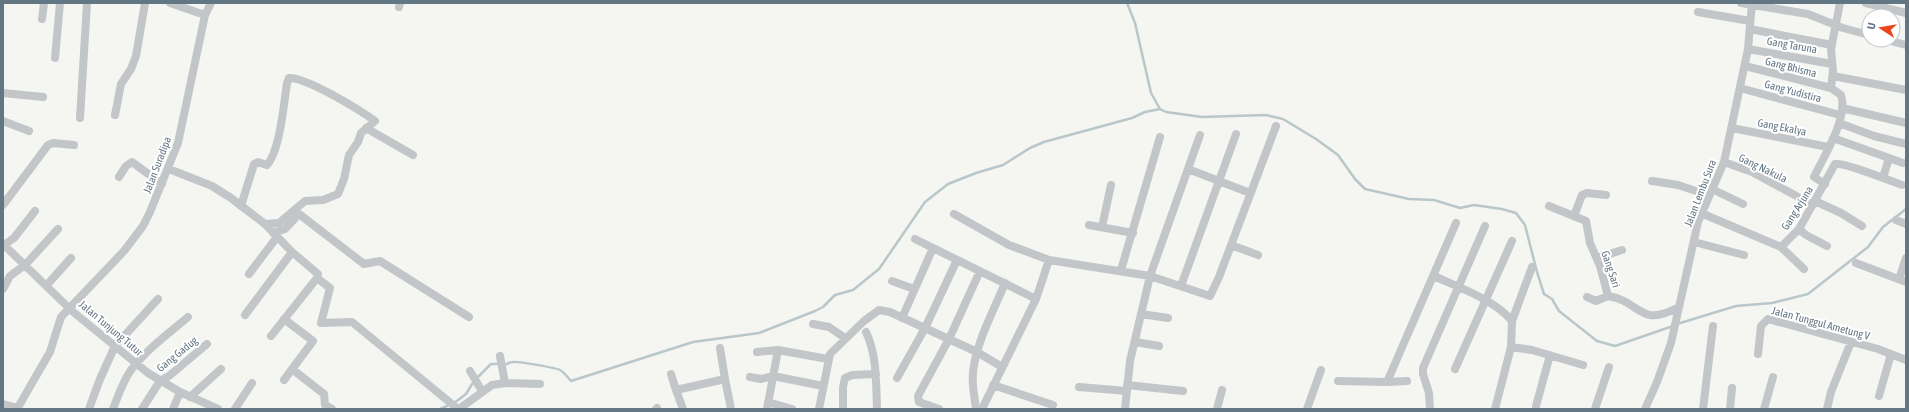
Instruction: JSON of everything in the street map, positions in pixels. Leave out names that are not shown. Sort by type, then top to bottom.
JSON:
[{"type":"street","points":[[42,19],[44,3]]},
{"type":"street","points":[[55,58],[60,3]]},
{"type":"street","points":[[80,118],[87,3]]},
{"type":"street","points":[[115,116],[121,84],[132,69],[136,56],[145,3]]},
{"type":"street","points":[[170,3],[205,15]]},
{"type":"street","name":"Jalan Suradipa","points":[[17,409],[50,352],[61,317],[133,241],[150,212],[169,169],[184,116],[205,15],[211,3]]},
{"type":"street","points":[[1741,3],[1801,12],[1861,33]]},
{"type":"street","points":[[1824,184],[1814,177],[1833,138],[1841,111],[1841,95],[1831,88],[1832,64],[1830,53],[1840,3]]},
{"type":"street","points":[[1866,3],[1906,13]]},
{"type":"street","name":"Jalan Lembu Sura","points":[[1645,409],[1657,382],[1671,342],[1701,213],[1724,162],[1745,66],[1752,4]]},
{"type":"street","points":[[1698,12],[1832,45]]},
{"type":"street","name":"Gang Taruna","points":[[1748,49],[1832,64]]},
{"type":"street","name":"Gang Bhisma","points":[[1745,66],[1831,88]]},
{"type":"street","points":[[1833,76],[1906,90]]},
{"type":"street","points":[[241,206],[254,164],[257,162],[267,165],[272,155],[278,135],[289,78],[306,82],[366,114],[375,121],[362,133],[358,142],[348,155],[344,179],[338,194],[323,200],[305,201],[279,223],[265,224]]},
{"type":"street","name":"Gang Yudistira","points":[[1740,88],[1841,111],[1906,123]]},
{"type":"street","points":[[3,93],[43,97]]},
{"type":"street","points":[[3,120],[29,131]]},
{"type":"street","points":[[1838,123],[1874,136],[1906,144]]},
{"type":"street","points":[[954,214],[1009,245],[1050,260],[1121,270],[1150,276],[1210,296],[1276,126]]},
{"type":"street","points":[[366,128],[413,155]]},
{"type":"street","name":"Gang Ekalya","points":[[1732,128],[1828,147]]},
{"type":"street","points":[[1181,286],[1236,134]]},
{"type":"street","points":[[1125,409],[1135,342],[1150,276],[1200,135]]},
{"type":"street","points":[[1121,270],[1160,137]]},
{"type":"street","points":[[1833,138],[1903,163]]},
{"type":"street","points":[[3,205],[48,145],[53,143],[74,145]]},
{"type":"street","points":[[1883,178],[1889,158]]},
{"type":"street","points":[[119,177],[126,166],[132,162],[162,184]]},
{"type":"street","name":"Gang Nakula","points":[[1724,162],[1752,172],[1862,226]]},
{"type":"street","name":"Gang Arjuna","points":[[1782,247],[1799,229],[1835,164],[1902,185]]},
{"type":"street","points":[[169,169],[212,186],[241,206],[265,224],[292,252],[317,273],[317,278],[330,288],[321,323],[352,322],[459,409],[492,385],[505,383],[540,384]]},
{"type":"street","points":[[1188,169],[1250,193]]},
{"type":"street","points":[[1652,181],[1710,192],[1743,204]]},
{"type":"street","points":[[1102,227],[1111,184]]},
{"type":"street","points":[[1549,206],[1574,216],[1582,195],[1606,195]]},
{"type":"street","points":[[3,244],[14,238],[35,211]]},
{"type":"street","points":[[1701,213],[1782,247],[1804,269]]},
{"type":"street","points":[[249,274],[275,235],[284,229],[299,214],[364,264],[380,261],[469,317]]},
{"type":"street","name":"Gang Sari","points":[[1574,216],[1586,221],[1590,244],[1597,258],[1608,296],[1621,299],[1638,311],[1653,316],[1663,315],[1678,309]]},
{"type":"street","points":[[1896,220],[1906,224]]},
{"type":"street","points":[[1386,382],[1434,276],[1456,223]]},
{"type":"street","points":[[1089,225],[1133,232]]},
{"type":"street","points":[[1430,409],[1429,393],[1423,374],[1423,368],[1460,288],[1485,226]]},
{"type":"street","points":[[3,289],[10,276],[25,265],[58,229]]},
{"type":"street","points":[[1799,229],[1806,235],[1827,246]]},
{"type":"street","points":[[915,240],[1036,299]]},
{"type":"street","points":[[1455,369],[1512,241]]},
{"type":"street","points":[[1694,242],[1744,256]]},
{"type":"street","name":"Jalan Tunjung Tutur","points":[[3,244],[69,307],[136,364],[160,382],[206,406],[218,409]]},
{"type":"street","points":[[1231,244],[1258,255]]},
{"type":"street","points":[[902,318],[933,248]]},
{"type":"street","points":[[1597,258],[1622,250]]},
{"type":"street","points":[[245,315],[292,252]]},
{"type":"street","points":[[46,286],[71,258]]},
{"type":"street","points":[[1856,263],[1903,280],[1906,258]]},
{"type":"street","points":[[897,378],[924,328],[957,260]]},
{"type":"street","points":[[982,409],[1036,299],[1050,260]]},
{"type":"street","points":[[1495,409],[1511,347],[1512,321],[1532,267]]},
{"type":"street","points":[[939,409],[921,403],[917,398],[949,339],[980,271]]},
{"type":"street","points":[[1434,276],[1485,301],[1505,313],[1512,321]]},
{"type":"street","points":[[271,336],[317,278]]},
{"type":"street","points":[[892,281],[914,289]]},
{"type":"street","points":[[976,409],[973,387],[974,366],[977,352],[1005,283]]},
{"type":"street","points":[[1587,297],[1596,301],[1608,296]]},
{"type":"street","points":[[89,409],[100,379],[115,346],[158,299]]},
{"type":"street","points":[[819,409],[828,359],[845,338],[879,310],[885,310],[949,339],[977,352],[1002,367]]},
{"type":"street","points":[[1141,314],[1168,318]]},
{"type":"street","points":[[113,409],[123,385],[136,364],[188,317]]},
{"type":"street","points":[[284,319],[313,341],[284,380]]},
{"type":"street","name":"Jalan Tunggul Ametung V","points":[[1758,354],[1761,326],[1768,319],[1851,342],[1906,360]]},
{"type":"street","points":[[813,324],[829,327],[845,338]]},
{"type":"street","points":[[1703,409],[1713,326]]},
{"type":"street","points":[[866,332],[872,348],[876,374],[877,409]]},
{"type":"street","points":[[1135,342],[1160,346]]},
{"type":"street","points":[[1827,409],[1831,392],[1851,342]]},
{"type":"street","name":"Gang Gadug","points":[[142,409],[160,382],[207,344]]},
{"type":"street","points":[[1511,347],[1550,355],[1583,365]]},
{"type":"street","points":[[720,348],[731,409]]},
{"type":"street","points":[[757,352],[778,350],[828,359]]},
{"type":"street","points":[[778,350],[767,406],[792,409]]},
{"type":"street","points":[[1879,396],[1891,354]]},
{"type":"street","points":[[1536,406],[1550,355]]},
{"type":"street","points":[[500,356],[505,383]]},
{"type":"street","points":[[1595,409],[1609,367]]},
{"type":"street","points":[[190,397],[221,369]]},
{"type":"street","points":[[292,369],[324,394],[325,405],[332,409]]},
{"type":"street","points":[[1307,409],[1321,370]]},
{"type":"street","points":[[470,371],[482,391]]},
{"type":"street","points":[[671,374],[683,409]]},
{"type":"street","points":[[843,409],[843,387],[845,378],[852,375],[876,374]]},
{"type":"street","points":[[750,377],[761,379],[773,376],[823,386]]},
{"type":"street","points":[[1764,409],[1773,377]]},
{"type":"street","points":[[676,390],[726,378]]},
{"type":"street","points":[[1338,381],[1407,381]]},
{"type":"street","points":[[234,409],[252,383]]},
{"type":"street","points":[[993,385],[1053,404]]},
{"type":"street","points":[[1079,387],[1183,391]]},
{"type":"street","points":[[1730,409],[1732,388]]},
{"type":"street","points":[[1217,409],[1222,390]]},
{"type":"street","points":[[173,409],[180,392]]},
{"type":"street","points":[[3,404],[17,409]]},
{"type":"waterway","points":[[1127,3],[1135,23],[1151,93],[1160,109],[1166,112],[1202,117],[1266,115],[1283,119],[1316,139],[1338,155],[1355,179],[1365,189],[1409,199],[1434,200],[1460,208],[1474,205],[1502,209],[1516,213],[1525,225],[1544,294],[1552,299],[1559,311],[1597,341],[1615,346],[1673,326]]},
{"type":"waterway","points":[[504,365],[511,362],[516,362],[557,369],[563,372],[571,381],[693,342],[759,333],[815,311],[823,307],[835,295],[853,290],[879,269],[925,202],[948,184],[976,173],[1003,165],[1030,148],[1044,142],[1132,118],[1145,112],[1160,109]]},
{"type":"waterway","points":[[1677,324],[1736,306],[1772,303],[1808,294],[1868,247],[1883,227],[1906,209]]},
{"type":"waterway","points":[[440,409],[454,403],[466,394],[474,381],[491,364],[499,364]]}]
